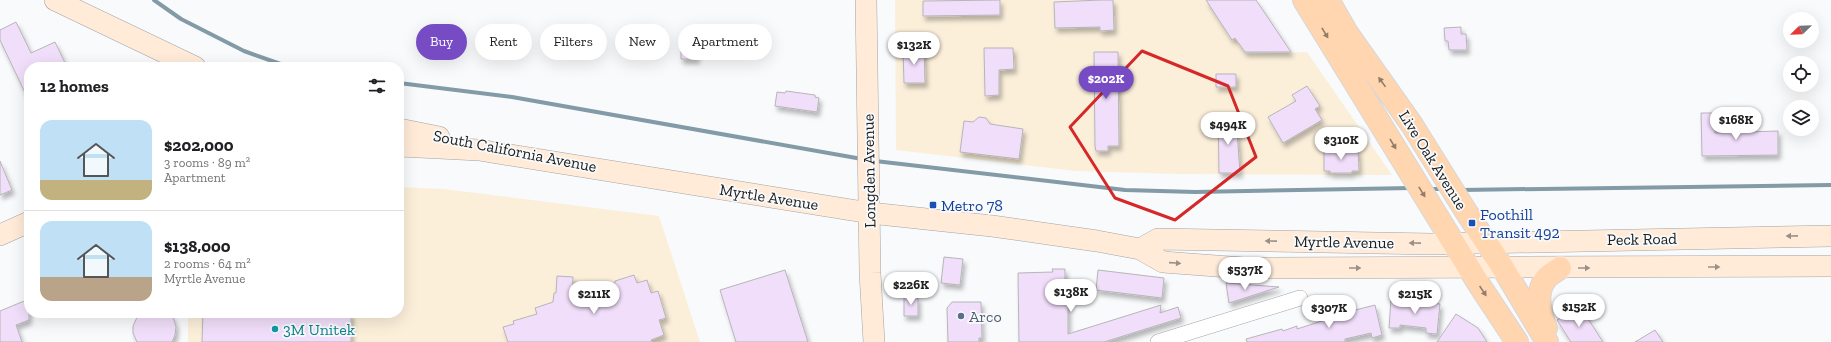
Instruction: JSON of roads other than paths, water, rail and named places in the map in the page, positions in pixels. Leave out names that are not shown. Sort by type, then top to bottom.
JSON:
[{"type":"main road","points":[[55,0],[184,62]]},
{"type":"main road","name":"Longden Avenue","points":[[866,0],[870,273],[874,342]]},
{"type":"main road","name":"Live Oak Avenue","points":[[1304,0],[1410,174],[1517,342]]},
{"type":"main road","name":"Live Oak Avenue","points":[[1328,0],[1347,33],[1405,114],[1465,210],[1504,268],[1547,342]]},
{"type":"main road","points":[[118,31],[146,52],[156,62]]},
{"type":"main road","name":"South California Avenue","points":[[404,130],[632,174]]},
{"type":"main road","name":"Myrtle Avenue","points":[[404,146],[479,150],[870,213],[1006,228],[1097,241],[1140,249],[1163,262],[1243,268],[1470,268]]},
{"type":"main road","points":[[0,235],[24,224]]},
{"type":"main road","name":"Peck Road","points":[[1454,243],[1831,236]]},
{"type":"main road","name":"Myrtle Avenue","points":[[1140,249],[1158,239],[1454,243]]},
{"type":"main road","name":"Peck Road","points":[[1470,268],[1831,266]]},
{"type":"main road","points":[[1552,342],[1543,320],[1539,304],[1540,292],[1545,279],[1560,268]]},
{"type":"street","points":[[1158,342],[1300,298]]},
{"type":"waterway","points":[[154,0],[181,19],[244,51],[275,62]]},
{"type":"waterway","points":[[404,84],[512,97],[862,159]]},
{"type":"waterway","points":[[875,161],[1125,190],[1195,192],[1412,188]]},
{"type":"waterway","points":[[1461,190],[1831,185]]},
{"type":"waterway","points":[[1429,189],[1444,189]]},
{"type":"place","name":"Metro 78","points":[[933,205]]},
{"type":"place","name":"Foothill Transit 492","points":[[1472,223]]},
{"type":"place","name":"Arco","points":[[961,316]]},
{"type":"place","name":"3M Unitek","points":[[275,329]]}]
